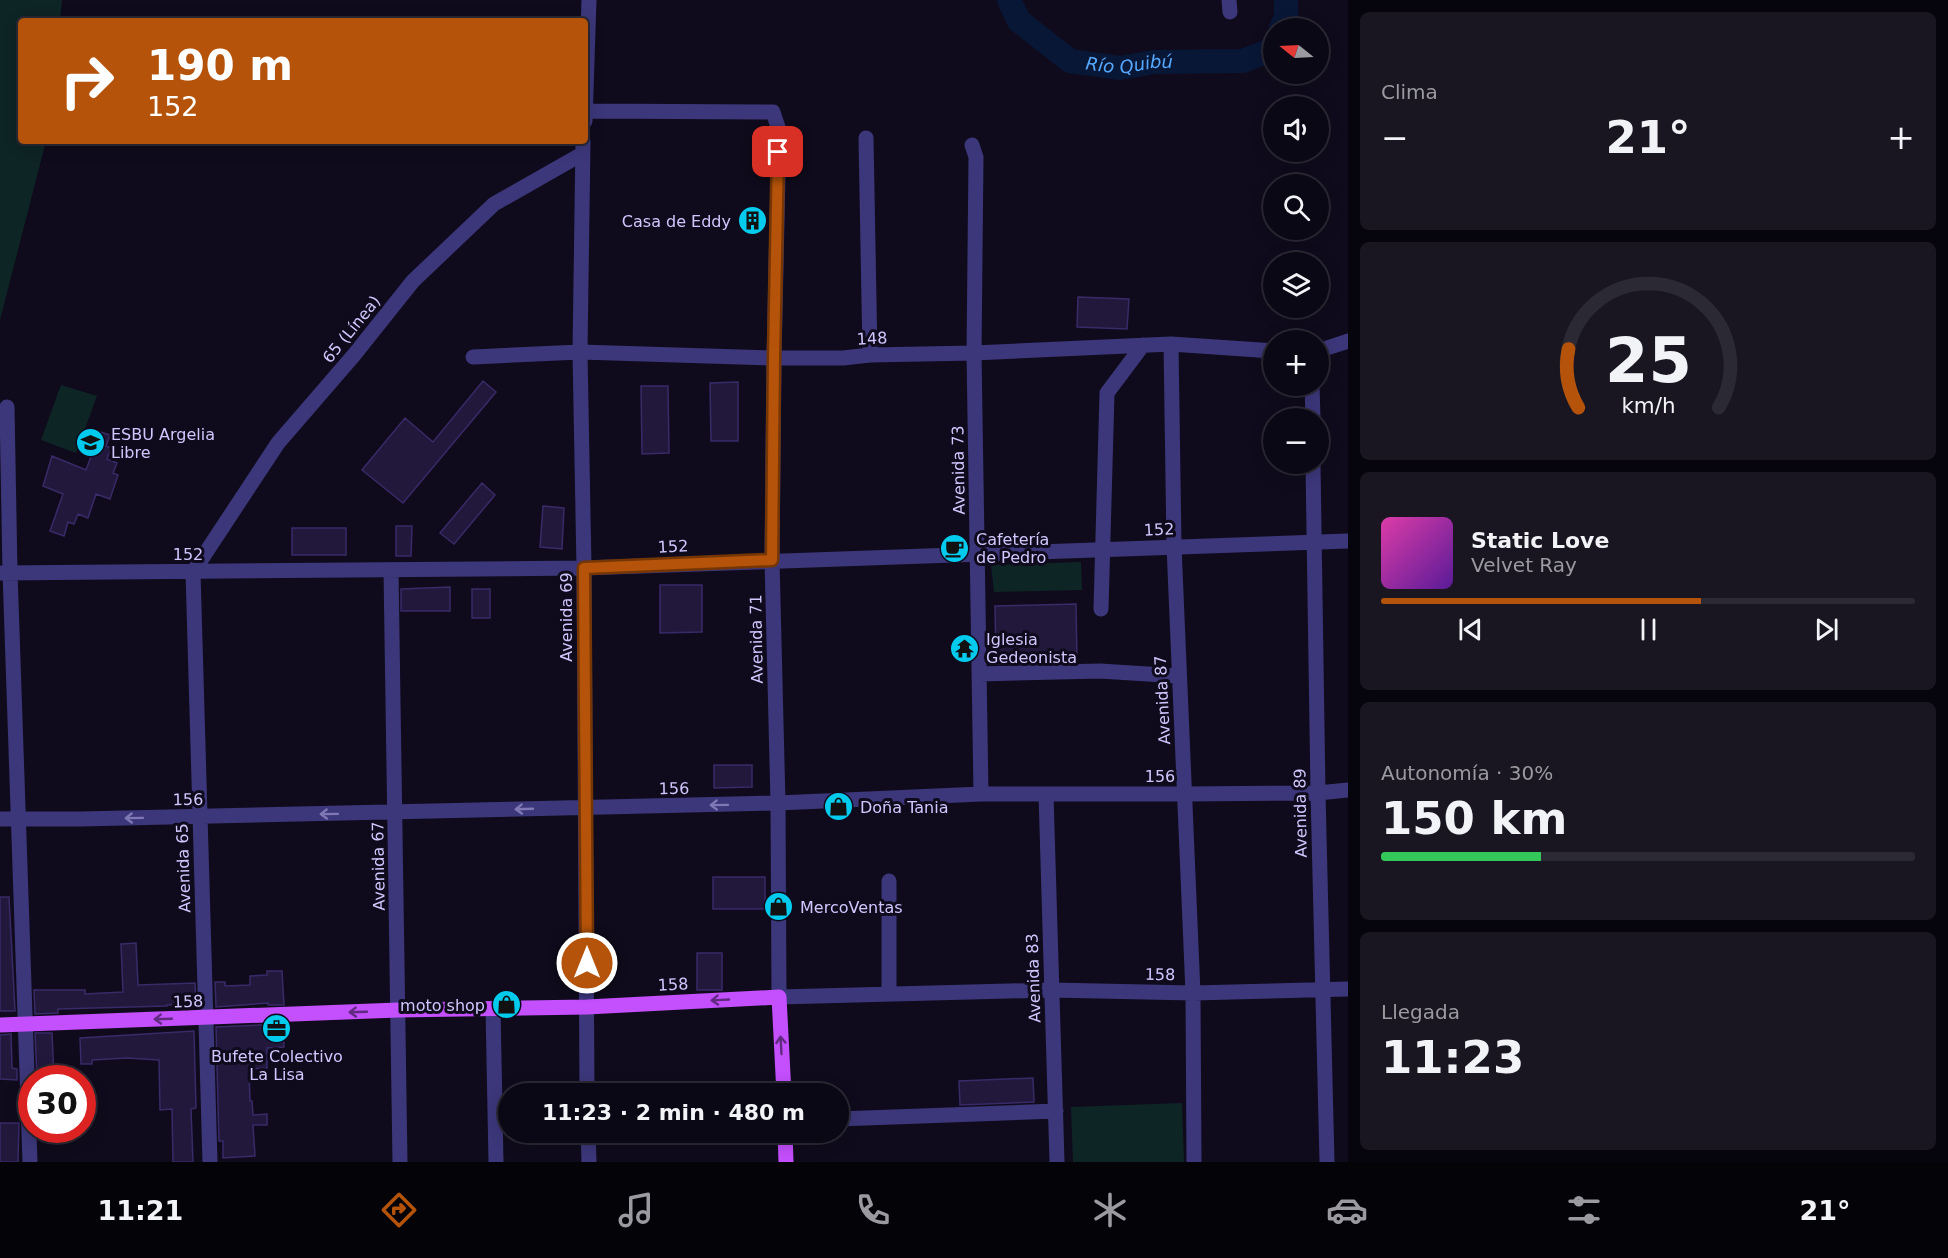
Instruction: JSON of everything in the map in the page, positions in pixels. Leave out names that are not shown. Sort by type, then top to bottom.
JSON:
[{"type":"main road","name":"158","points":[[0,1025],[398,1010],[587,1007],[779,997]]},
{"type":"main road","name":"Avenida 71","points":[[779,997],[783,1083]]},
{"type":"main road","points":[[785,1143],[786,1162]]},
{"type":"street","points":[[588,37],[589,0]]},
{"type":"street","name":"Avenida 71","points":[[588,111],[774,112],[779,130],[772,560],[778,803],[779,997]]},
{"type":"street","points":[[866,138],[870,355]]},
{"type":"street","name":"Avenida 73","points":[[972,145],[975,157],[974,353],[981,794]]},
{"type":"street","name":"Avenida 69","points":[[583,148],[580,352],[584,568],[587,1083]]},
{"type":"street","name":"65 (Línea)","points":[[193,572],[278,443],[354,355],[413,281],[494,204],[583,148]]},
{"type":"street","points":[[1329,347],[1348,341]]},
{"type":"street","name":"148","points":[[473,357],[580,352],[843,358],[870,355],[1171,344],[1263,350]]},
{"type":"street","name":"Avenida 87","points":[[1171,344],[1174,546],[1193,993],[1194,1162]]},
{"type":"street","points":[[1101,609],[1107,393],[1143,345]]},
{"type":"street","points":[[7,408],[5,572],[20,819],[30,1162]]},
{"type":"street","name":"Avenida 89","points":[[1313,474],[1327,1162]]},
{"type":"street","name":"152","points":[[5,572],[584,568],[1348,541]]},
{"type":"street","name":"Avenida 67","points":[[391,570],[400,1162]]},
{"type":"street","name":"Avenida 65","points":[[193,572],[210,1162]]},
{"type":"street","points":[[979,674],[1100,671],[1179,676]]},
{"type":"street","name":"156","points":[[0,819],[395,813],[778,803],[981,794],[1318,793],[1348,790]]},
{"type":"street","name":"Avenida 83","points":[[1046,794],[1057,1162]]},
{"type":"street","points":[[889,881],[889,994]]},
{"type":"street","name":"158","points":[[779,997],[1051,990],[1193,993],[1348,989]]},
{"type":"street","points":[[493,1008],[496,1162]]},
{"type":"street","points":[[849,1119],[1056,1111]]},
{"type":"street","points":[[588,1143],[589,1162]]},
{"type":"green space","points":[[0,0],[62,0],[60,18],[18,18],[18,144],[45,144],[0,320]]},
{"type":"green space","points":[[61,385],[97,396],[76,453],[41,440]]},
{"type":"green space","points":[[1081,562],[1082,590],[994,592],[991,565]]},
{"type":"green space","points":[[1182,1103],[1184,1162],[1073,1162],[1071,1107]]},
{"type":"building","points":[[1078,297],[1129,299],[1127,329],[1077,327]]},
{"type":"building","points":[[483,381],[496,392],[403,503],[362,470],[405,418],[433,442]]},
{"type":"building","points":[[738,382],[738,441],[711,441],[710,383]]},
{"type":"building","points":[[641,386],[668,386],[669,453],[642,454]]},
{"type":"building","points":[[100,432],[110,435],[106,446],[111,448],[107,459],[117,463],[113,473],[118,475],[110,499],[96,494],[88,518],[78,514],[74,524],[68,522],[64,536],[50,531],[63,494],[43,486],[52,456],[86,470]]},
{"type":"building","points":[[482,483],[495,495],[454,544],[440,533]]},
{"type":"building","points":[[543,506],[564,508],[562,549],[540,547]]},
{"type":"building","points":[[396,526],[412,526],[411,556],[396,556]]},
{"type":"building","points":[[292,528],[346,528],[346,555],[292,555]]},
{"type":"building","points":[[660,585],[702,585],[702,632],[660,633]]},
{"type":"building","points":[[450,587],[450,611],[401,611],[401,589]]},
{"type":"building","points":[[472,589],[490,589],[490,618],[472,618]]},
{"type":"building","points":[[1076,604],[1077,662],[996,664],[995,606]]},
{"type":"building","points":[[714,765],[752,765],[752,787],[714,788]]},
{"type":"building","points":[[713,877],[765,877],[765,909],[713,909]]},
{"type":"building","points":[[0,897],[9,897],[15,1011],[0,1011]]},
{"type":"building","points":[[136,943],[138,985],[195,983],[196,1004],[58,1009],[58,1013],[35,1014],[34,990],[85,990],[85,994],[123,992],[121,944]]},
{"type":"building","points":[[697,953],[722,953],[722,990],[697,990]]},
{"type":"building","points":[[267,971],[282,971],[284,1005],[268,1005],[268,1003],[216,1007],[215,982],[225,982],[225,986],[250,985],[250,976],[267,975]]},
{"type":"building","points":[[283,1024],[284,1047],[267,1048],[267,1068],[249,1069],[253,1115],[267,1114],[267,1125],[253,1125],[255,1156],[223,1158],[223,1141],[219,1141],[216,1027]]},
{"type":"building","points":[[194,1031],[196,1108],[191,1109],[193,1162],[173,1162],[172,1109],[160,1110],[159,1060],[127,1058],[92,1060],[92,1064],[81,1064],[80,1038]]},
{"type":"building","points":[[35,1033],[52,1033],[53,1065],[36,1065]]},
{"type":"building","points":[[11,1034],[12,1068],[17,1069],[17,1080],[0,1079],[0,1035]]},
{"type":"building","points":[[1033,1078],[1034,1102],[960,1105],[959,1081]]},
{"type":"building","points":[[0,1123],[18,1123],[18,1162],[0,1162]]},
{"type":"waterway","name":"Río Quibú","points":[[1009,0],[1019,21],[1070,61],[1120,68],[1154,62],[1243,61],[1263,53]]},
{"type":"waterway","name":"Río Quibú","points":[[1286,0],[1286,18]]},
{"type":"place","name":"Casa de Eddy","points":[[752,221]]},
{"type":"place","name":"ESBU Argelia Libre","points":[[90,443]]},
{"type":"place","name":"Cafetería de Pedro","points":[[955,548]]},
{"type":"place","name":"Iglesia Gedeonista","points":[[965,648]]},
{"type":"place","name":"Doña Tania","points":[[839,807]]},
{"type":"place","name":"MercoVentas","points":[[779,907]]},
{"type":"place","name":"moto shop","points":[[506,1005]]},
{"type":"place","name":"Bufete Colectivo La Lisa","points":[[277,1028]]},
{"type":"route","points":[[587,963],[584,568],[772,560],[778,152]]}]
